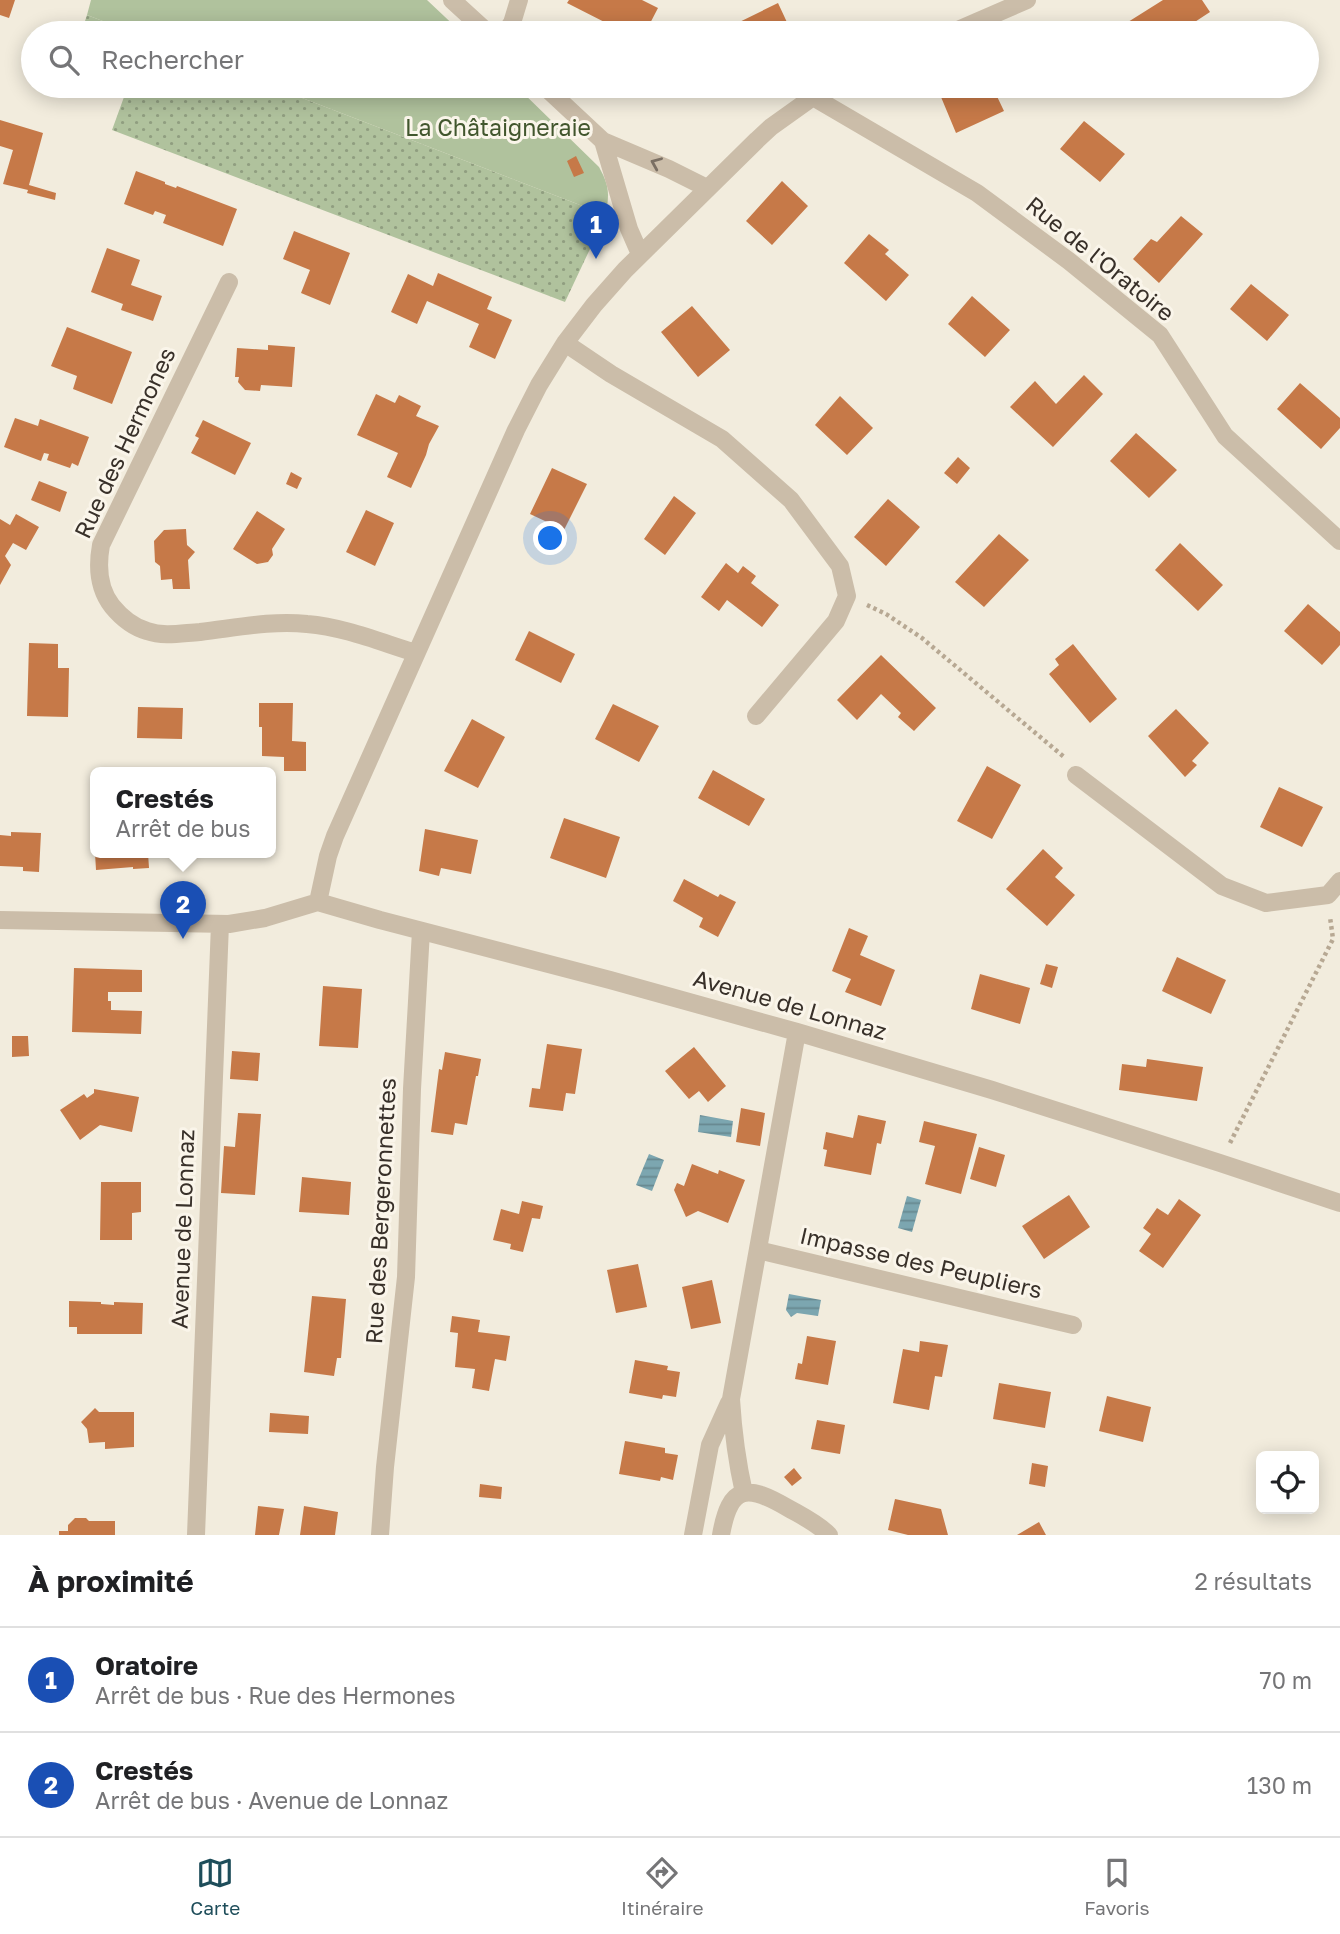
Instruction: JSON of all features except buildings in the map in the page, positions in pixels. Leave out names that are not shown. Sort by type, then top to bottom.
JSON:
[{"type":"street","points":[[452,0],[475,21]]},
{"type":"street","points":[[513,21],[519,0]]},
{"type":"street","points":[[979,21],[1027,0]]},
{"type":"street","points":[[557,98],[603,141],[679,173],[707,188]]},
{"type":"street","points":[[0,920],[220,924],[258,920],[318,902],[335,836],[521,419],[539,385],[565,343],[594,305],[640,254],[771,127],[812,98]]},
{"type":"street","name":"Rue de l'Oratoire","points":[[815,98],[977,193],[1069,261],[1160,335],[1225,436],[1340,541]]},
{"type":"street","points":[[603,141],[629,229],[640,254]]},
{"type":"street","name":"Rue des Hermones","points":[[229,282],[100,545],[98,561],[103,591],[120,616],[147,631],[178,634],[268,624],[307,624],[346,632],[416,653]]},
{"type":"street","points":[[565,343],[732,447],[791,500],[840,566],[847,596],[836,621],[756,716]]},
{"type":"street","points":[[1076,775],[1222,886],[1266,903],[1334,888]]},
{"type":"street","name":"Avenue de Lonnaz","points":[[318,902],[797,1032],[992,1090],[1340,1203]]},
{"type":"street","name":"Avenue de Lonnaz","points":[[196,1535],[220,924]]},
{"type":"street","name":"Rue des Bergeronnettes","points":[[380,1535],[406,1278],[412,1089],[421,931]]},
{"type":"street","points":[[744,1493],[737,1462],[731,1399],[797,1032]]},
{"type":"street","name":"Impasse des Peupliers","points":[[758,1250],[1073,1325]]},
{"type":"street","points":[[693,1535],[710,1445],[731,1399]]},
{"type":"street","points":[[721,1535],[728,1506],[735,1498],[752,1492],[768,1496],[812,1522],[828,1535]]},
{"type":"path","points":[[847,596],[886,614],[922,638],[1061,753],[1076,775]]},
{"type":"path","points":[[1220,1163],[1333,939],[1334,888]]},
{"type":"green space","points":[[91,0],[427,0],[449,21],[103,21],[87,15]]},
{"type":"green space","points":[[87,15],[103,21],[85,21]]},
{"type":"green space","points":[[124,98],[302,98],[606,215],[565,302],[112,130]]},
{"type":"green space","name":"La Châtaigneraie","points":[[302,98],[528,98],[599,167],[608,190],[606,215]]},
{"type":"water","points":[[700,1115],[733,1121],[731,1137],[698,1132]]},
{"type":"water","points":[[649,1154],[664,1160],[652,1191],[636,1185]]},
{"type":"water","points":[[907,1196],[921,1200],[912,1232],[898,1228]]},
{"type":"water","points":[[789,1294],[821,1300],[818,1316],[797,1313],[791,1317],[786,1310]]},
{"type":"place","name":"Oratoire","points":[[596,259]]},
{"type":"place","name":"Crestés","points":[[183,939]]}]
